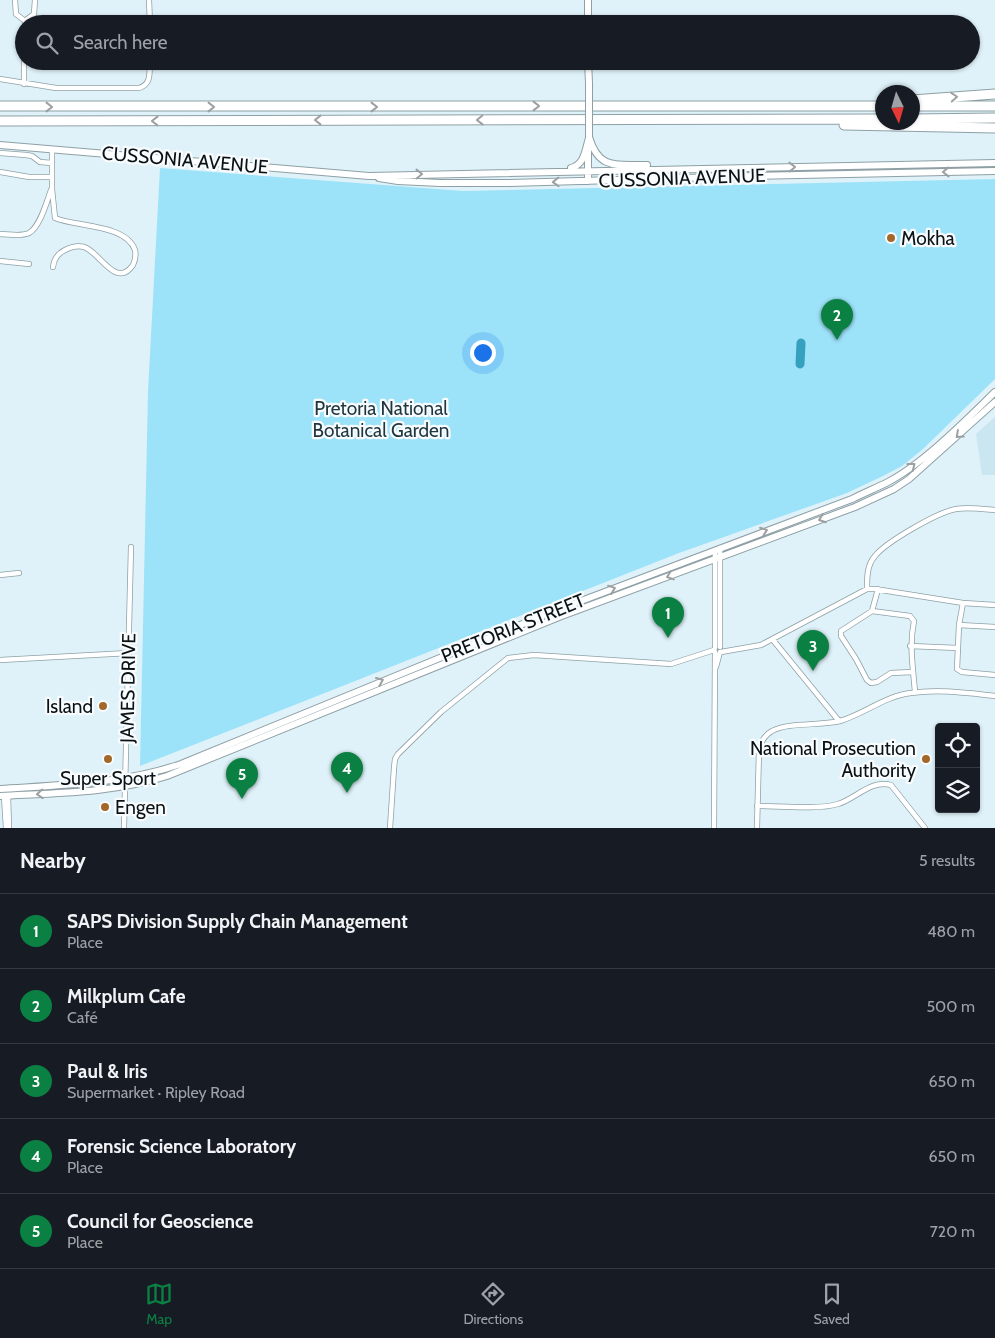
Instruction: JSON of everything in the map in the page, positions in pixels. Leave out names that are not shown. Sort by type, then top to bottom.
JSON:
[{"type":"highway","points":[[920,99],[995,94]]},
{"type":"highway","points":[[773,106],[875,102]]},
{"type":"highway","points":[[0,106],[875,106]]},
{"type":"highway","points":[[920,106],[995,106]]},
{"type":"highway","points":[[920,119],[995,118]]},
{"type":"highway","points":[[564,119],[607,122],[760,122],[995,128]]},
{"type":"highway","points":[[0,121],[875,119]]},
{"type":"main road","points":[[588,0],[588,15]]},
{"type":"main road","points":[[588,70],[588,181]]},
{"type":"main road","points":[[589,136],[595,153],[605,162],[649,165],[660,169]]},
{"type":"main road","points":[[550,171],[572,168],[578,165],[583,158],[589,136]]},
{"type":"main road","name":"CUSSONIA AVENUE","points":[[0,145],[370,176],[398,181],[440,183],[995,171]]},
{"type":"main road","name":"CUSSONIA AVENUE","points":[[370,176],[995,163]]},
{"type":"main road","name":"PRETORIA STREET","points":[[0,789],[125,778],[160,770],[200,757],[394,675],[557,610],[852,499],[888,482],[923,458],[995,392]]},
{"type":"main road","name":"PRETORIA STREET","points":[[4,796],[125,786],[167,776],[559,617],[855,507],[894,489],[928,463],[995,402]]},
{"type":"street","points":[[15,0],[17,15]]},
{"type":"street","points":[[33,15],[35,0]]},
{"type":"street","points":[[149,0],[150,15]]},
{"type":"street","points":[[24,70],[24,84]]},
{"type":"street","points":[[0,79],[56,88],[128,88],[140,87],[147,82],[149,70]]},
{"type":"street","points":[[52,149],[51,177],[56,218],[101,228],[118,234],[134,248],[135,256],[130,268],[122,273],[117,273],[105,265],[91,250],[77,246],[59,254],[55,259],[53,268]]},
{"type":"street","points":[[0,153],[32,156],[40,162],[52,163]]},
{"type":"street","points":[[0,172],[29,177],[51,177]]},
{"type":"street","points":[[0,234],[22,235],[30,233],[36,226],[52,189]]},
{"type":"street","points":[[0,260],[29,264]]},
{"type":"street","points":[[866,589],[867,572],[875,556],[883,548],[907,532],[956,509],[995,510]]},
{"type":"street","name":"JAMES DRIVE","points":[[124,828],[131,547]]},
{"type":"street","points":[[714,828],[715,671],[718,650],[717,549]]},
{"type":"street","points":[[0,575],[19,573]]},
{"type":"street","points":[[390,828],[395,760],[398,754],[442,712],[508,658],[534,655],[671,664],[718,650],[733,651],[755,648],[866,589],[878,589],[963,603],[995,605]]},
{"type":"street","points":[[878,589],[872,610],[841,631],[840,634],[867,680],[873,684],[890,673],[913,672]]},
{"type":"street","points":[[963,603],[959,625],[958,670],[995,675]]},
{"type":"street","points":[[872,610],[912,617],[914,621],[910,646],[915,692]]},
{"type":"street","points":[[959,625],[995,627]]},
{"type":"street","points":[[773,640],[839,721]]},
{"type":"street","points":[[910,646],[958,648]]},
{"type":"street","points":[[0,660],[129,654]]},
{"type":"street","points":[[757,828],[758,756],[762,741],[772,731],[839,721],[898,695],[915,692],[945,691],[995,696]]},
{"type":"street","points":[[757,806],[828,806],[842,803],[879,784],[890,785],[925,828]]},
{"type":"street","points":[[4,796],[8,828]]},
{"type":"shaded area","points":[[995,417],[995,475],[982,475],[976,434]]},
{"type":"green space","name":"Pretoria National Botanical Garden","points":[[160,168],[463,191],[995,179],[995,379],[923,449],[902,466],[847,493],[679,553],[140,766],[148,391]]},
{"type":"waterway","points":[[800,364],[801,343]]},
{"type":"place","name":"Mokha","points":[[891,238]]},
{"type":"place","name":"Milkplum Cafe","points":[[837,340]]},
{"type":"place","name":"SAPS Division Supply Chain Management","points":[[668,638]]},
{"type":"place","name":"Paul & Iris","points":[[813,671]]},
{"type":"place","name":"Island","points":[[103,706]]},
{"type":"place","name":"Super Sport","points":[[108,759]]},
{"type":"place","name":"National Prosecution Authority","points":[[926,759]]},
{"type":"place","name":"Forensic Science Laboratory","points":[[347,793]]},
{"type":"place","name":"Council for Geoscience","points":[[242,799]]},
{"type":"place","name":"Engen","points":[[105,807]]}]
